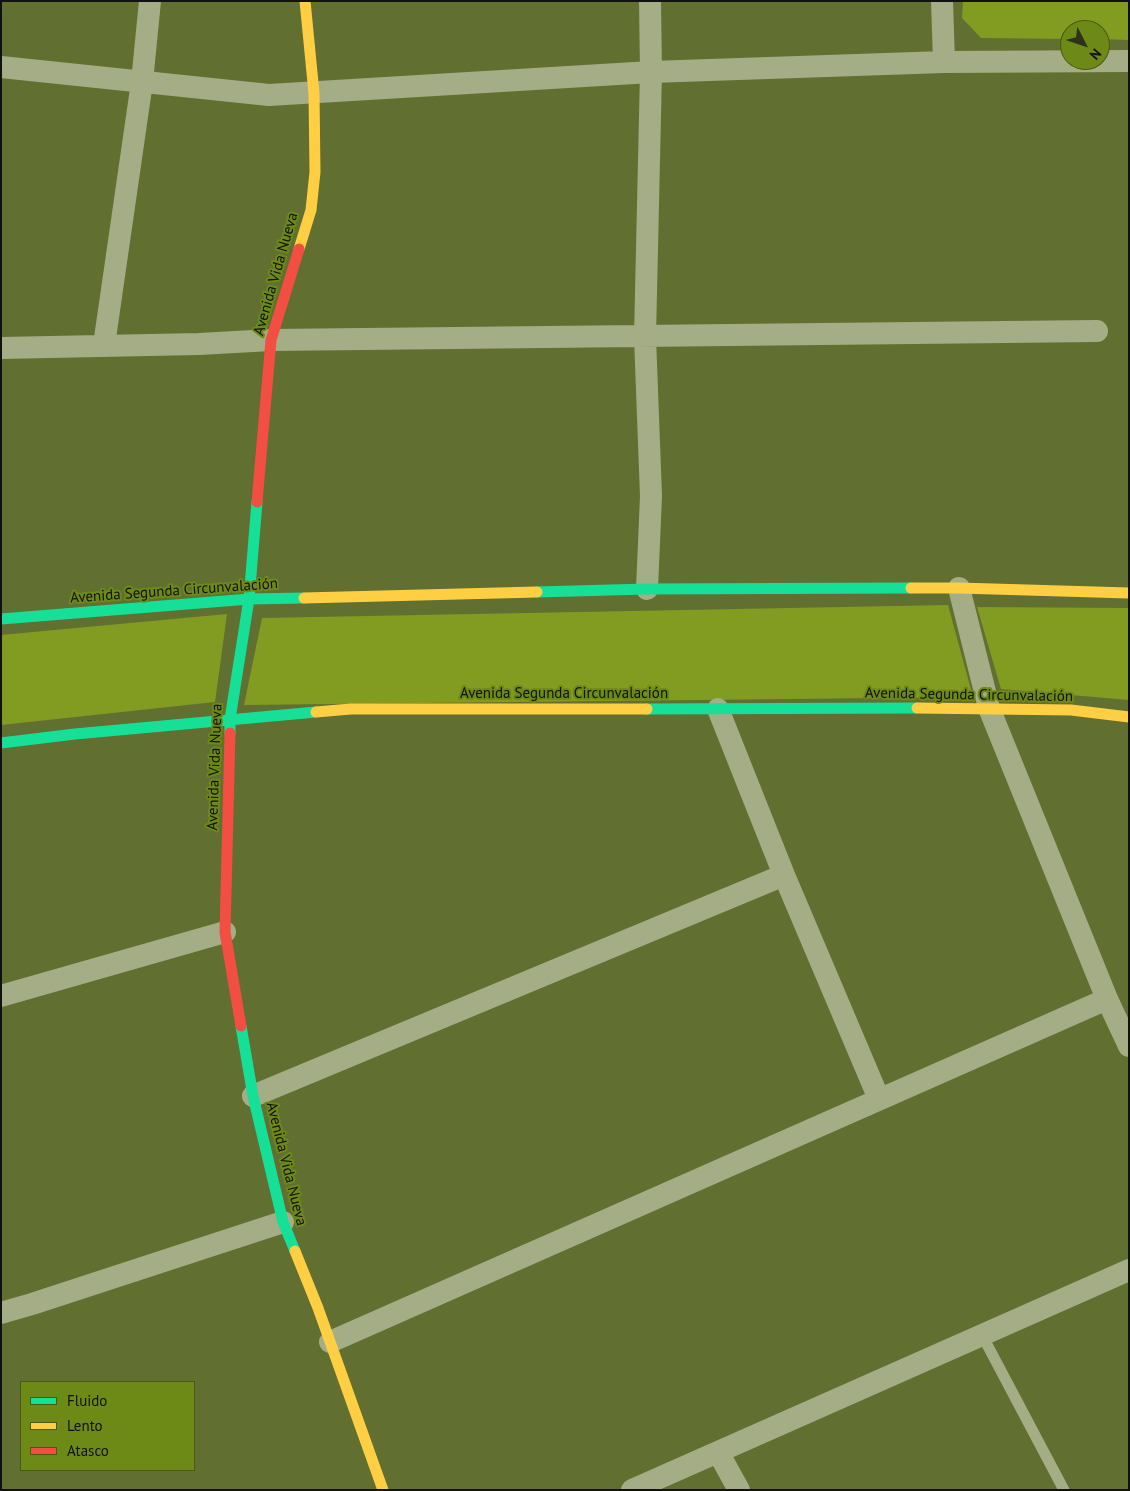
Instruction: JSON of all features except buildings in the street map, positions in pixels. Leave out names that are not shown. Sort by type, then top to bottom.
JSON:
[{"type":"street","points":[[104,345],[142,82],[150,1]]},
{"type":"street","name":"Avenida Vida Nueva","points":[[305,1],[314,93],[315,172],[311,210],[271,340],[249,599],[230,719],[225,932],[253,1096],[283,1222],[330,1342],[383,1490]]},
{"type":"street","points":[[646,589],[651,496],[645,337],[651,72],[650,1]]},
{"type":"street","points":[[942,1],[944,62]]},
{"type":"street","points":[[1,68],[269,95],[651,72],[944,62],[1129,60]]},
{"type":"street","points":[[1,348],[199,344],[271,340],[1097,331]]},
{"type":"street","points":[[959,588],[989,708],[1107,999],[1129,1046]]},
{"type":"street","name":"Avenida Segunda Circunvalación","points":[[1,619],[249,599],[646,589],[959,588],[1129,593]]},
{"type":"street","name":"Avenida Segunda Circunvalación","points":[[1,743],[75,734],[351,709],[989,708],[1071,710],[1129,716]]},
{"type":"street","points":[[718,709],[784,875],[879,1099]]},
{"type":"street","points":[[253,1096],[784,875]]},
{"type":"street","points":[[1,996],[225,932]]},
{"type":"street","points":[[330,1342],[1107,999]]},
{"type":"street","points":[[1,1313],[41,1302],[283,1222]]},
{"type":"street","points":[[632,1490],[1129,1270]]},
{"type":"street","points":[[718,1452],[739,1490]]},
{"type":"lane","points":[[982,1335],[1064,1490]]},
{"type":"green space","points":[[963,1],[1129,1],[1129,40],[1110,39],[1110,20],[1060,20],[1060,39],[981,38],[962,18]]},
{"type":"green space","points":[[948,605],[973,697],[244,705],[262,618]]},
{"type":"green space","points":[[977,607],[1129,608],[1129,700],[1001,689]]},
{"type":"green space","points":[[227,614],[215,702],[1,725],[1,635]]},
{"type":"traffic: fast","points":[[230,733],[230,719],[249,599],[257,502]]},
{"type":"traffic: fast","points":[[537,592],[647,589],[911,588]]},
{"type":"traffic: fast","points":[[1,619],[249,599],[304,598]]},
{"type":"traffic: fast","points":[[647,709],[917,708]]},
{"type":"traffic: fast","points":[[1,743],[75,734],[316,712]]},
{"type":"traffic: fast","points":[[241,1026],[253,1096],[283,1222],[295,1251]]},
{"type":"traffic: slow","points":[[299,249],[311,210],[315,172],[314,93],[305,1]]},
{"type":"traffic: slow","points":[[911,588],[1129,593]]},
{"type":"traffic: slow","points":[[304,598],[537,592]]},
{"type":"traffic: slow","points":[[917,708],[1071,710],[1129,717]]},
{"type":"traffic: slow","points":[[316,712],[351,709],[647,709]]},
{"type":"traffic: slow","points":[[295,1251],[318,1308],[383,1490]]},
{"type":"traffic: jam","points":[[257,502],[271,340],[299,249]]},
{"type":"traffic: jam","points":[[230,733],[225,932],[241,1026]]}]
